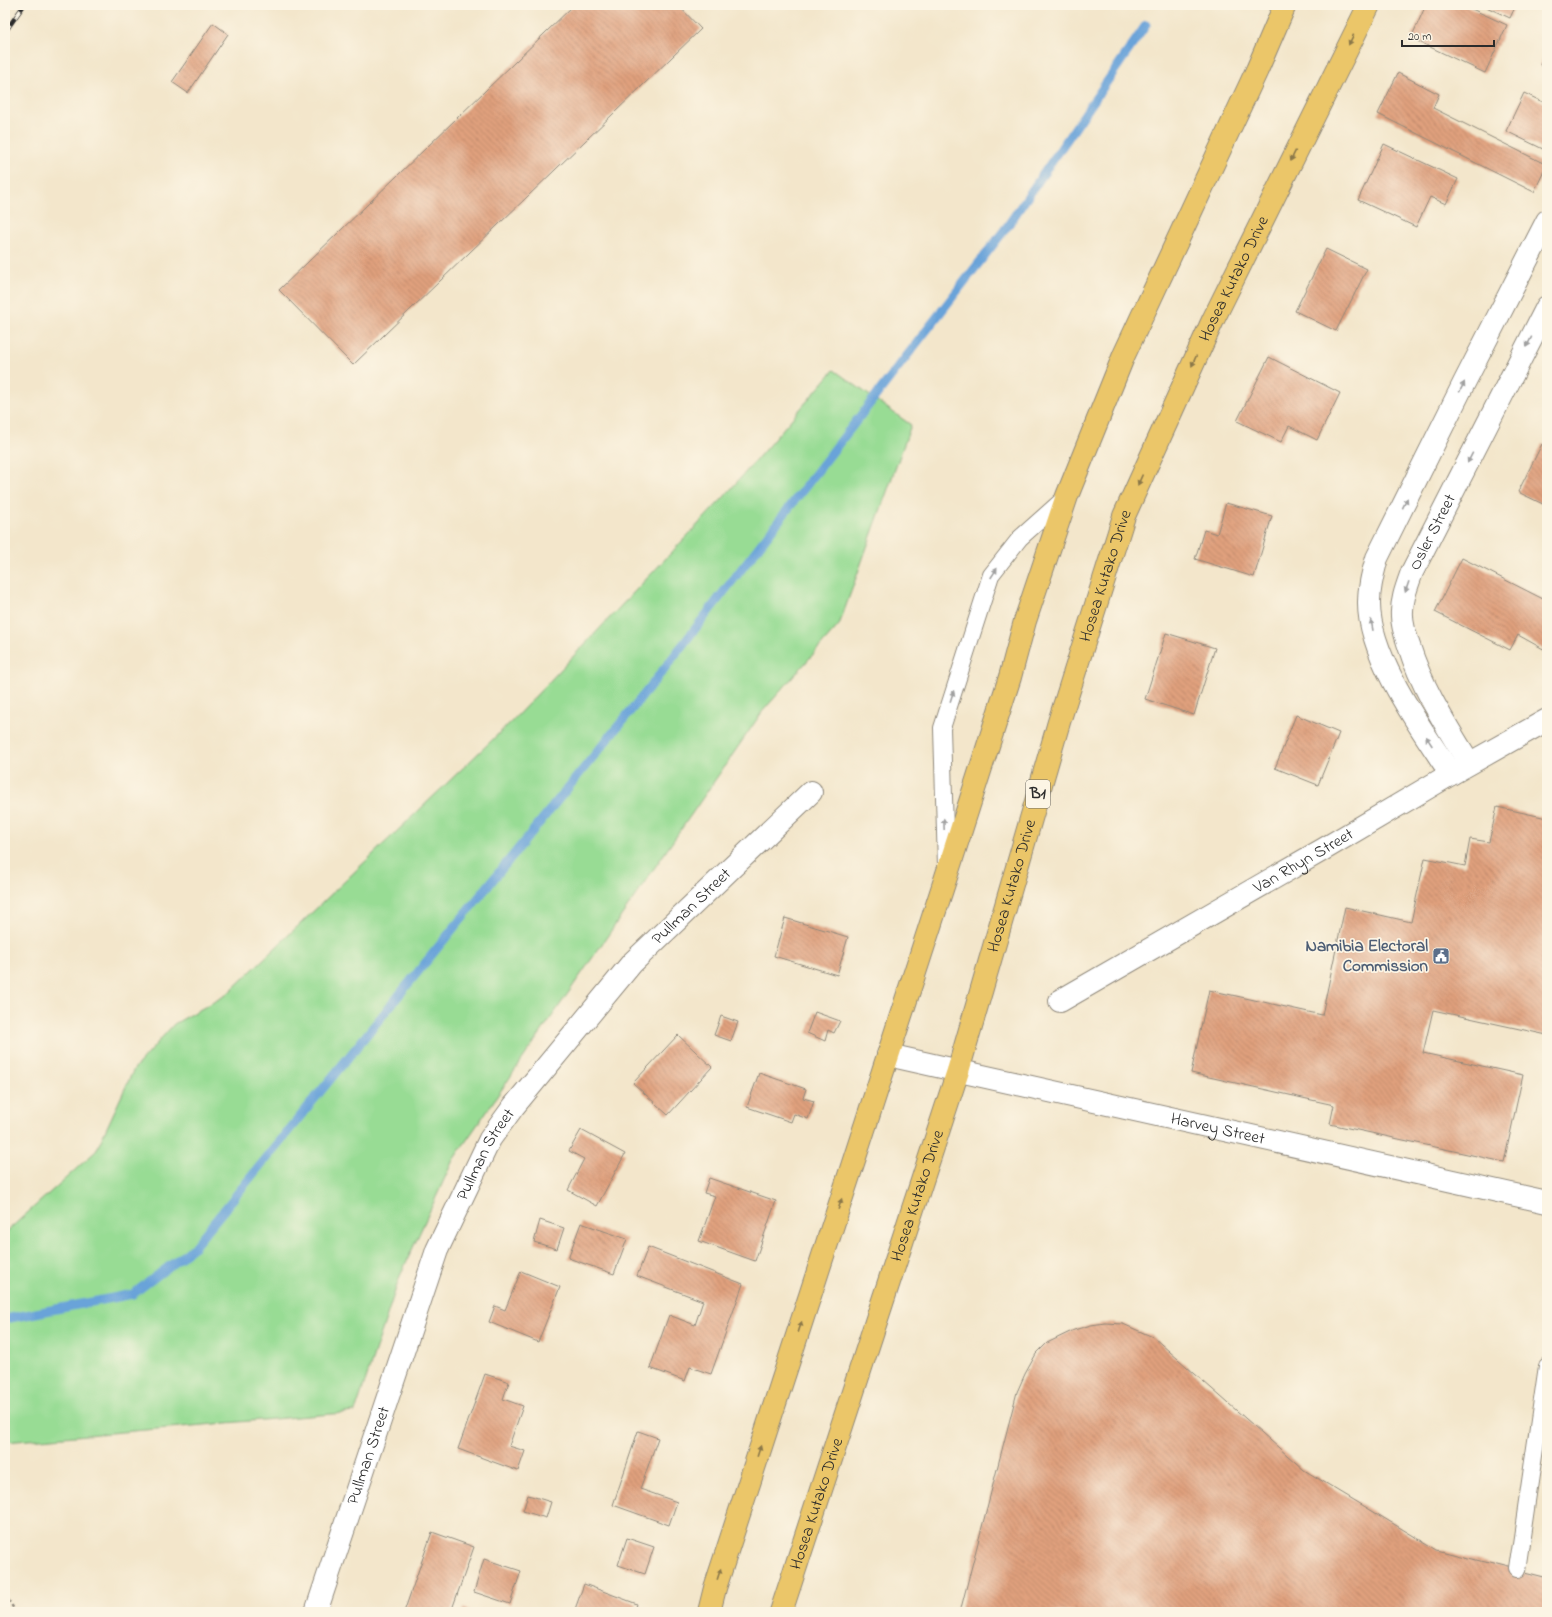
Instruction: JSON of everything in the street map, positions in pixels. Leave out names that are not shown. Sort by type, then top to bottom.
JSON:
[{"type":"main road","points":[[709,1612],[715,1588],[1010,677],[1025,621],[1067,496],[1124,356],[1257,70],[1285,5]]},
{"type":"main road","name":"Hosea Kutako Drive","points":[[781,1612],[958,1072],[1059,722],[1124,516],[1216,313],[1369,5]]},
{"type":"street","points":[[1460,768],[1415,720],[1386,668],[1373,631],[1368,604],[1370,584],[1378,558],[1464,383],[1547,221]]},
{"type":"street","name":"Osler Street","points":[[1460,768],[1437,709],[1415,665],[1402,616],[1405,593],[1412,572],[1547,307]]},
{"type":"street","name":"Van Rhyn Street","points":[[1060,1001],[1324,849],[1460,768],[1547,720]]},
{"type":"street","name":"Pullman Street","points":[[316,1612],[437,1250],[490,1139],[514,1106],[632,963],[811,792]]},
{"type":"street","name":"Harvey Street","points":[[888,1055],[958,1072],[1547,1202]]},
{"type":"lane","points":[[946,877],[942,728],[944,721],[991,575],[1020,538],[1067,496]]},
{"type":"lane","points":[[1517,1570],[1547,1366]]},
{"type":"path","points":[[5,1595],[16,1612]]},
{"type":"green space","points":[[834,370],[911,425],[839,625],[762,712],[453,1160],[400,1276],[355,1412],[5,1442],[5,1233],[96,1151],[134,1069],[174,1024],[226,995],[512,721],[724,497]]},
{"type":"building","points":[[574,5],[678,5],[701,29],[353,365],[279,290]]},
{"type":"building","points":[[1426,5],[1463,5],[1507,25],[1485,73],[1411,38]]},
{"type":"building","points":[[1482,5],[1516,5],[1510,18]]},
{"type":"building","points":[[213,23],[228,34],[188,93],[172,82]]},
{"type":"building","points":[[1547,49],[1547,68],[1540,65]]},
{"type":"building","points":[[1398,73],[1439,94],[1433,108],[1547,165],[1534,192],[1378,114]]},
{"type":"building","points":[[1524,93],[1547,104],[1547,151],[1506,131]]},
{"type":"building","points":[[1384,144],[1458,179],[1446,204],[1430,197],[1416,227],[1358,200]]},
{"type":"building","points":[[1326,249],[1367,269],[1336,331],[1295,311]]},
{"type":"building","points":[[1269,357],[1340,393],[1317,440],[1289,426],[1281,442],[1237,421]]},
{"type":"building","points":[[1542,444],[1547,447],[1547,506],[1518,492]]},
{"type":"building","points":[[1226,503],[1272,516],[1254,577],[1195,559],[1204,530],[1217,534]]},
{"type":"building","points":[[1462,558],[1547,601],[1547,651],[1518,635],[1510,650],[1435,612]]},
{"type":"building","points":[[1166,633],[1215,648],[1194,715],[1145,699]]},
{"type":"building","points":[[1296,715],[1339,733],[1318,785],[1275,768]]},
{"type":"building","name":"Namibia Electoral Commission","points":[[1497,807],[1547,818],[1547,1035],[1433,1010],[1423,1053],[1523,1075],[1504,1162],[1330,1124],[1334,1105],[1191,1073],[1209,990],[1322,1015],[1345,907],[1411,922],[1425,858],[1465,866],[1470,839],[1489,842]]},
{"type":"building","points":[[785,918],[848,937],[837,975],[774,956]]},
{"type":"building","points":[[815,1012],[840,1021],[834,1033],[828,1030],[825,1041],[807,1033]]},
{"type":"building","points":[[721,1016],[738,1022],[731,1041],[714,1035]]},
{"type":"building","points":[[678,1035],[712,1067],[668,1115],[633,1083]]},
{"type":"building","points":[[759,1073],[806,1089],[803,1098],[814,1101],[808,1119],[794,1114],[791,1122],[747,1107]]},
{"type":"building","points":[[581,1130],[625,1154],[597,1206],[568,1190],[584,1159],[569,1151]]},
{"type":"building","points":[[709,1178],[776,1201],[755,1261],[699,1241],[715,1196],[704,1193]]},
{"type":"building","points":[[540,1220],[564,1228],[557,1249],[534,1242]]},
{"type":"building","points":[[581,1223],[627,1239],[614,1274],[568,1258]]},
{"type":"building","points":[[648,1247],[743,1284],[711,1374],[690,1367],[685,1381],[650,1368],[669,1315],[695,1325],[703,1301],[637,1276]]},
{"type":"building","points":[[521,1271],[560,1287],[538,1342],[489,1322],[495,1306],[505,1310]]},
{"type":"building","points":[[1105,1323],[1123,1324],[1153,1337],[1304,1470],[1437,1550],[1547,1578],[1547,1612],[960,1612],[1017,1392],[1025,1374],[1036,1354],[1047,1343],[1074,1330]]},
{"type":"building","points":[[485,1374],[509,1382],[503,1399],[523,1406],[509,1446],[525,1451],[518,1471],[458,1449]]},
{"type":"building","points":[[638,1431],[658,1438],[640,1489],[677,1502],[669,1525],[613,1505]]},
{"type":"building","points":[[528,1495],[551,1502],[546,1518],[523,1511]]},
{"type":"building","points":[[432,1532],[474,1547],[451,1612],[404,1612]]},
{"type":"building","points":[[627,1538],[654,1547],[645,1574],[618,1565]]},
{"type":"building","points":[[484,1559],[521,1571],[510,1604],[474,1592]]},
{"type":"building","points":[[584,1584],[637,1604],[634,1612],[574,1612]]},
{"type":"building","points":[[463,1608],[474,1612],[462,1612]]},
{"type":"waterway","points":[[5,1319],[133,1294],[193,1248],[650,687],[1006,228],[1146,25]]},
{"type":"railway","points":[[5,32],[24,5]]},
{"type":"place","name":"Namibia Electoral Commission","points":[[1441,956]]}]
